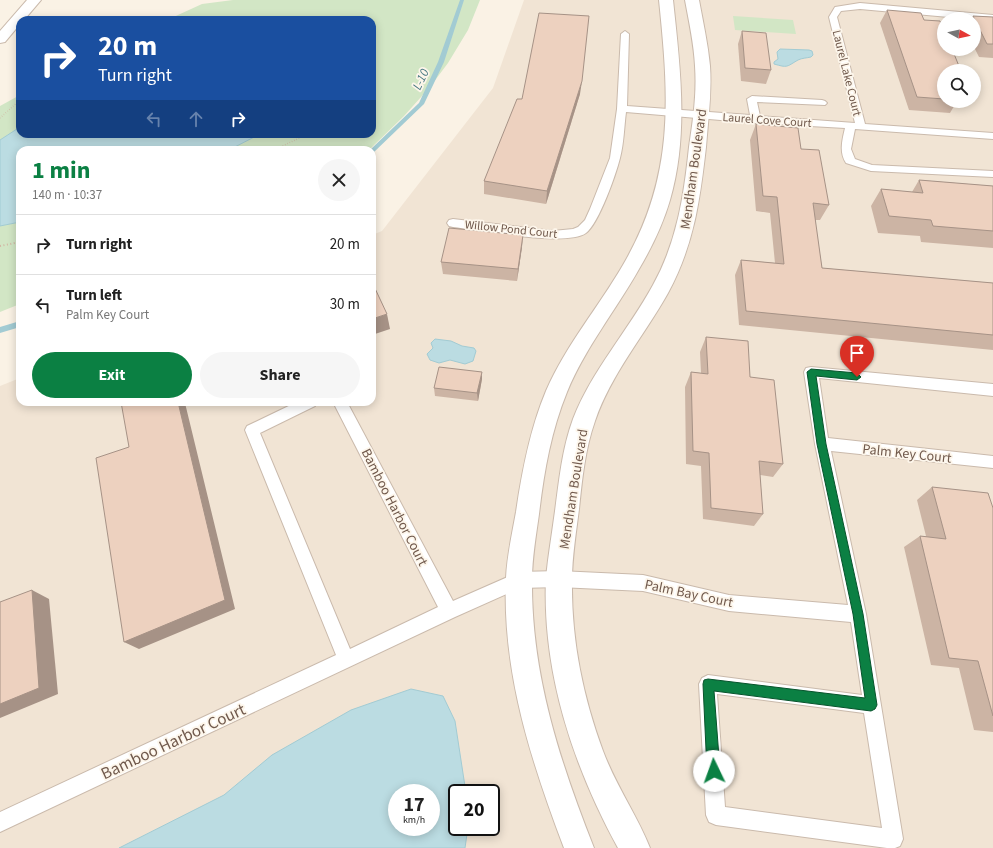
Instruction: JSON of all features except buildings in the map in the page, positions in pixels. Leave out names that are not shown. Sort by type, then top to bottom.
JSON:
[{"type":"street","points":[[20,16],[34,0]]},
{"type":"street","name":"Mendham Boulevard","points":[[579,848],[547,762],[536,723],[522,647],[519,580],[533,474],[555,395],[567,370],[629,271],[656,215],[664,190],[668,169],[674,113],[674,73],[666,0]]},
{"type":"street","name":"Mendham Boulevard","points":[[635,848],[622,826],[589,756],[570,692],[562,637],[559,579],[577,446],[584,421],[595,393],[612,364],[648,311],[669,273],[681,247],[692,190],[701,116],[703,74],[692,0]]},
{"type":"street","points":[[0,39],[16,21]]},
{"type":"lane","name":"Laurel Lake Court","points":[[861,127],[833,17],[838,9],[860,6],[993,18]]},
{"type":"lane","name":"Willow Pond Court","points":[[453,223],[553,235],[568,234],[582,230],[590,222],[615,158],[622,109],[625,34]]},
{"type":"lane","points":[[756,120],[752,99],[822,103]]},
{"type":"lane","points":[[622,109],[674,113]]},
{"type":"lane","name":"Laurel Cove Court","points":[[674,113],[993,136]]},
{"type":"lane","points":[[850,126],[846,149],[850,161],[871,168],[993,174]]},
{"type":"lane","points":[[871,705],[708,684],[716,815],[893,839],[858,614],[822,444],[811,372],[993,390]]},
{"type":"lane","points":[[302,406],[252,430],[346,660]]},
{"type":"lane","name":"Bamboo Harbor Court","points":[[342,406],[449,612]]},
{"type":"lane","name":"Palm Key Court","points":[[822,444],[993,462]]},
{"type":"lane","name":"Palm Bay Court","points":[[519,580],[559,579],[643,583],[729,603],[858,614]]},
{"type":"lane","name":"Bamboo Harbor Court","points":[[0,822],[519,580]]},
{"type":"path","points":[[0,118],[16,104]]},
{"type":"path","points":[[284,146],[301,138]]},
{"type":"path","points":[[0,246],[16,243]]},
{"type":"shaded area","points":[[524,0],[993,0],[993,848],[0,848],[0,386],[16,380],[16,406],[376,406],[376,233],[382,231],[493,88]]},
{"type":"green space","points":[[233,0],[480,0],[468,30],[448,63],[430,87],[404,116],[373,146],[16,146],[16,306],[0,312],[0,106],[16,97],[16,138],[376,138],[376,16],[176,16],[202,4]]},
{"type":"green space","points":[[733,16],[793,20],[796,34],[735,30]]},
{"type":"water","points":[[780,49],[809,50],[812,51],[813,55],[789,65],[782,66],[774,64],[774,62],[778,59],[777,52]]},
{"type":"water","points":[[16,130],[16,138],[252,138],[237,146],[16,146],[16,223],[0,226],[0,140]]},
{"type":"water","points":[[435,339],[451,341],[462,346],[474,348],[476,351],[473,361],[465,364],[450,360],[439,363],[430,360],[427,354],[433,348],[431,343]]},
{"type":"water","points":[[411,689],[443,696],[455,721],[465,784],[448,784],[448,836],[467,836],[465,848],[119,848],[224,795],[272,755],[351,710]]},
{"type":"waterway","name":"L-10","points":[[376,147],[421,104],[441,62],[462,0]]},
{"type":"waterway","name":"L-10","points":[[0,330],[16,325]]},
{"type":"route","points":[[714,771],[708,684],[871,705],[858,614],[822,444],[811,372],[857,377]]}]
